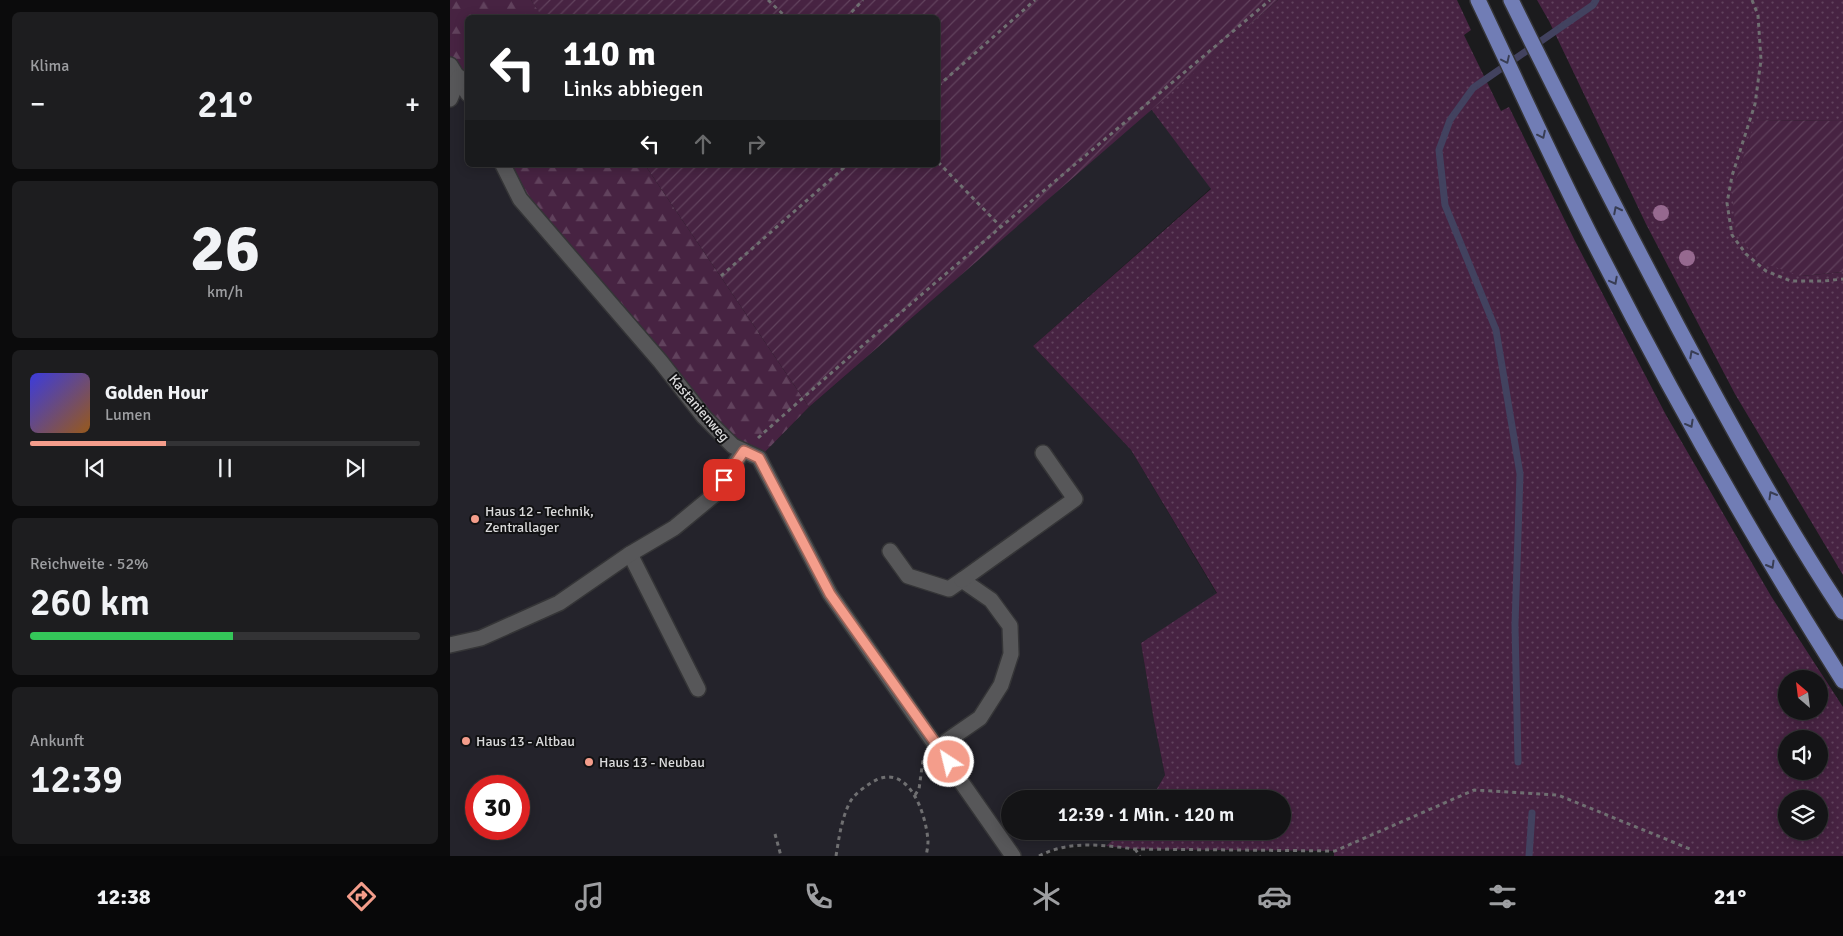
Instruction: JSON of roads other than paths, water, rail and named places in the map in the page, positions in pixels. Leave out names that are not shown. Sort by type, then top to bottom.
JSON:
[{"type":"main road","points":[[1478,0],[1598,251],[1688,423],[1790,597],[1843,681]]},
{"type":"main road","points":[[1513,4],[1624,226],[1716,398],[1810,562],[1843,612]]},
{"type":"street","points":[[450,64],[465,88]]},
{"type":"street","points":[[450,99],[459,77]]},
{"type":"street","name":"Kastanienweg","points":[[504,167],[520,199],[660,361],[704,417],[733,446],[759,458],[830,594],[1014,856]]},
{"type":"street","points":[[450,645],[481,638],[559,603],[630,554],[674,528],[714,495],[744,451]]},
{"type":"street","points":[[890,551],[908,576],[949,589],[1075,499],[1043,453]]},
{"type":"street","points":[[630,554],[698,689]]},
{"type":"street","points":[[938,747],[980,718],[1001,685],[1011,654],[1010,626],[991,600],[962,580]]},
{"type":"waterway","points":[[1518,762],[1515,625],[1520,474],[1496,330],[1445,205],[1439,150],[1450,120],[1473,88],[1593,5],[1596,0]]},
{"type":"waterway","points":[[1529,856],[1532,813]]},
{"type":"place","name":"Haus 12 - Technik, Zentrallager","points":[[475,519]]},
{"type":"place","name":"Haus 13 - Altbau","points":[[466,741]]},
{"type":"place","name":"Haus 13 - Neubau","points":[[589,762]]}]
